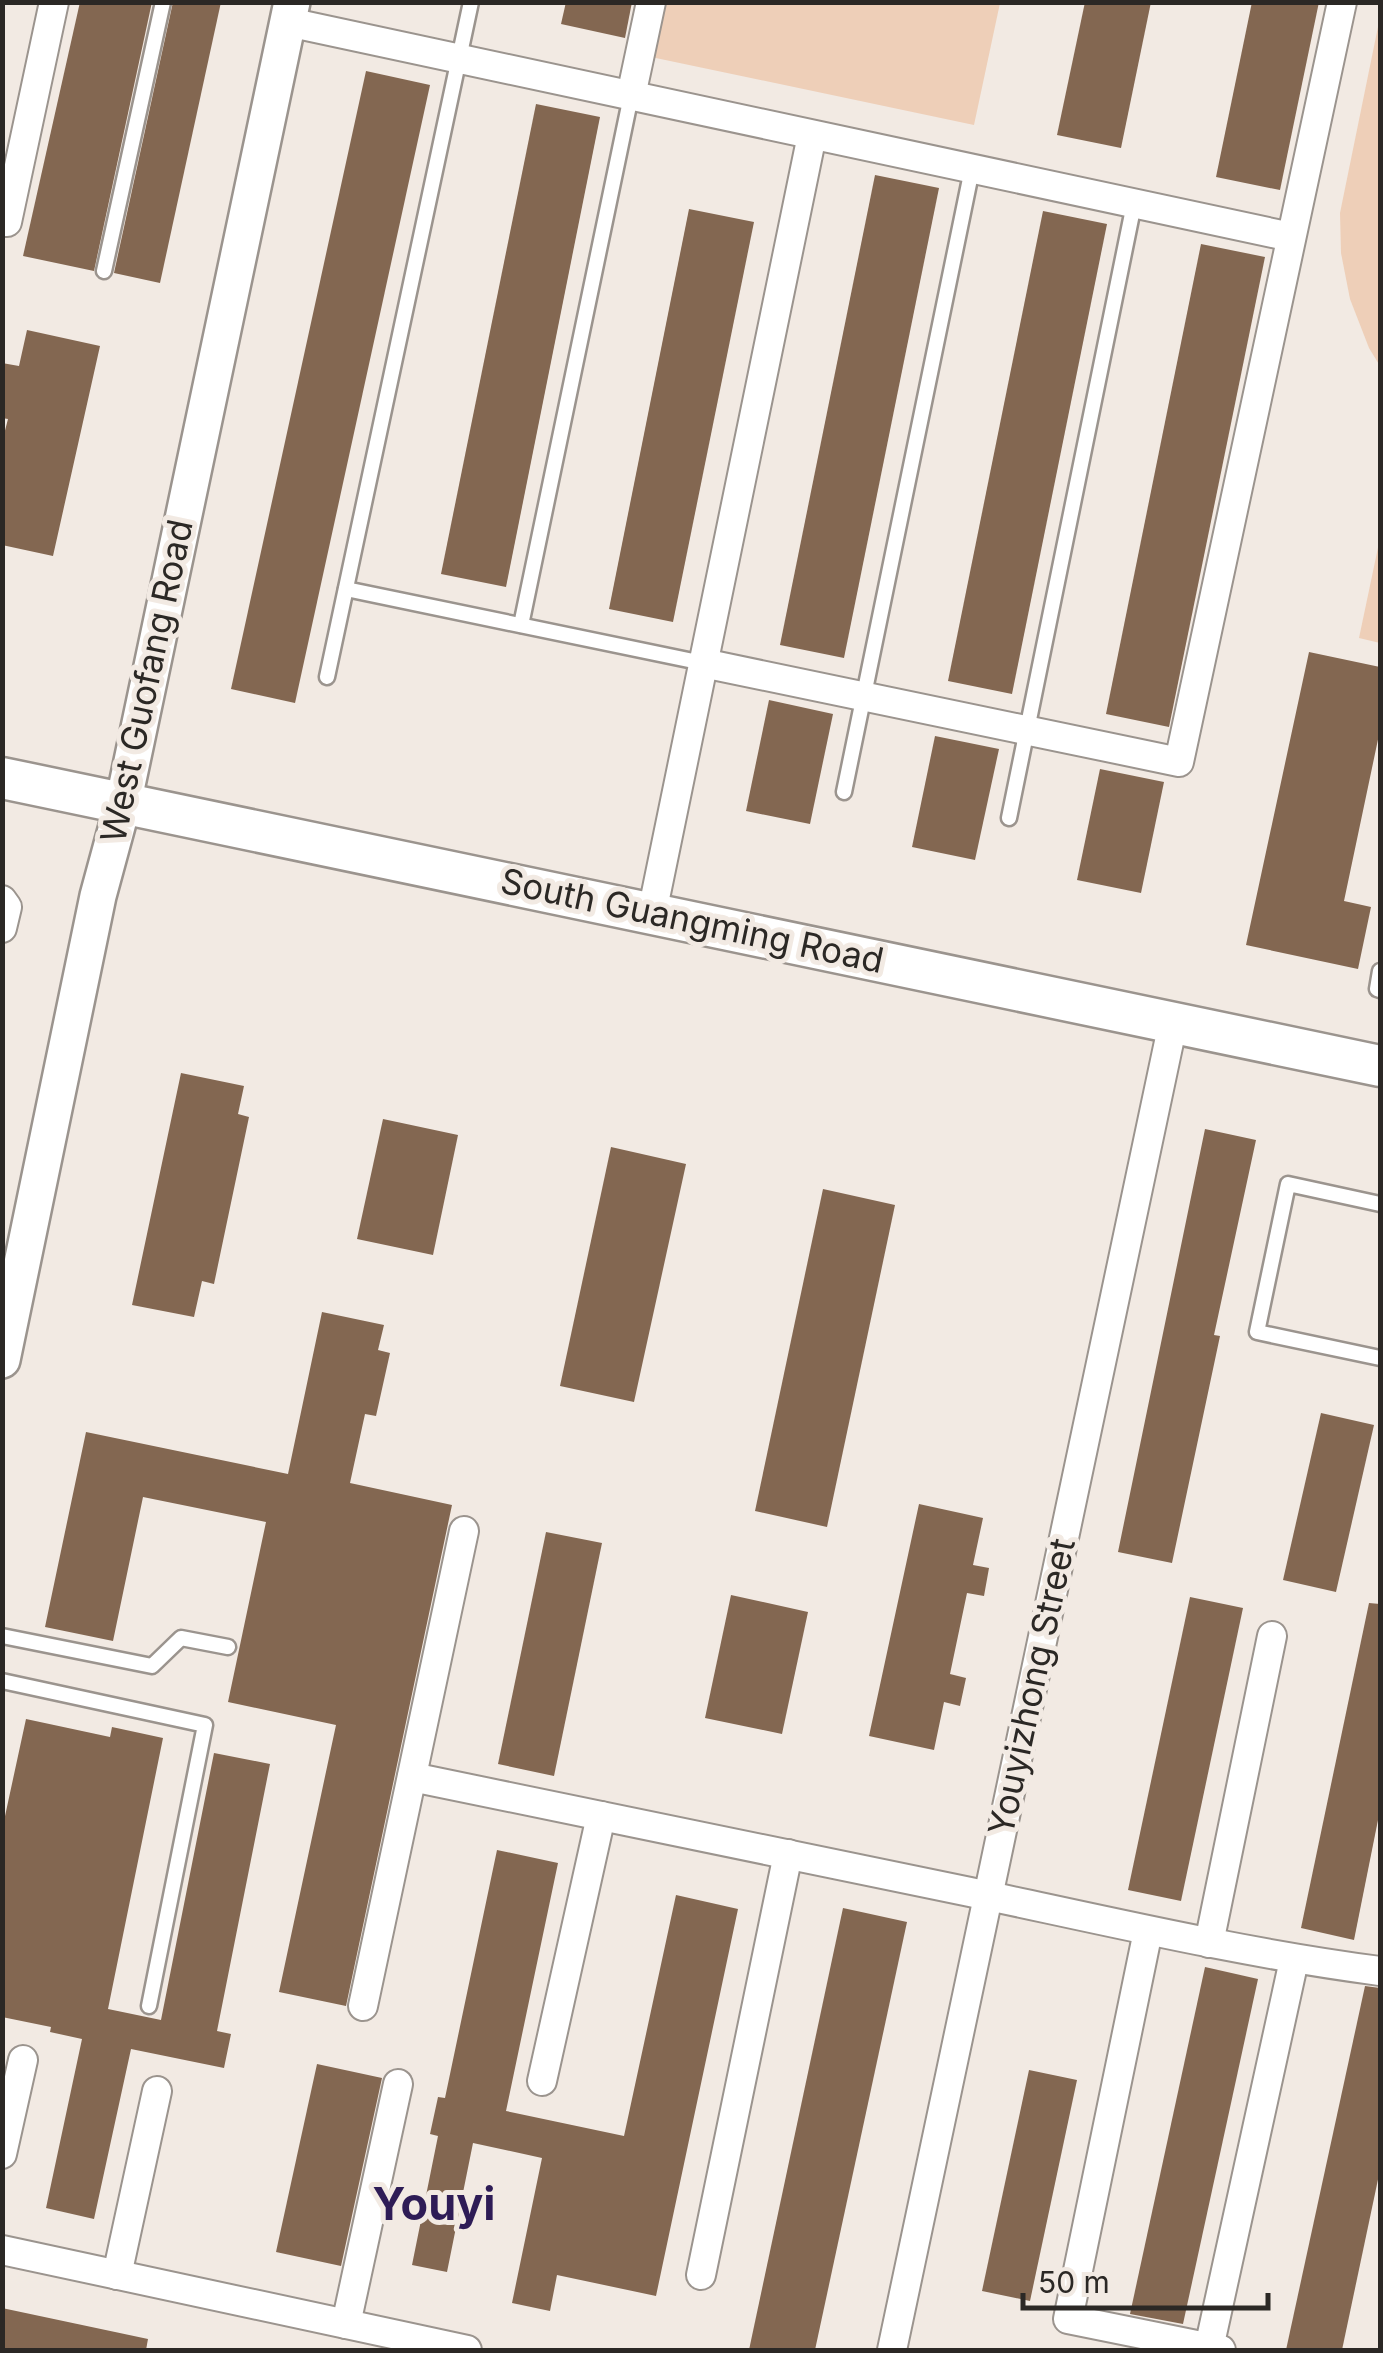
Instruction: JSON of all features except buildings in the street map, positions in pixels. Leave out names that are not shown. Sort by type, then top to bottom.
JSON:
[{"type":"main road","name":"South Guangming Road","points":[[2,778],[1380,1066]]},
{"type":"street","points":[[7,222],[54,2]]},
{"type":"street","points":[[631,96],[650,2]]},
{"type":"street","points":[[703,663],[1179,762],[1342,2]]},
{"type":"street","points":[[290,12],[458,59],[1292,238]]},
{"type":"street","name":"West Guofang Road","points":[[2,1360],[98,896],[122,804],[290,12]]},
{"type":"street","points":[[652,913],[812,135]]},
{"type":"street","points":[[2,900],[7,906],[2,928]]},
{"type":"street","name":"Youyizhong Street","points":[[892,2350],[1172,1022]]},
{"type":"street","points":[[363,2006],[464,1531]]},
{"type":"street","points":[[1209,1943],[1272,1636]]},
{"type":"street","points":[[412,1776],[1148,1931],[1294,1960],[1380,1971]]},
{"type":"street","points":[[542,2081],[601,1816]]},
{"type":"street","points":[[701,2275],[788,1854]]},
{"type":"street","points":[[1148,1931],[1068,2319],[1215,2349],[1294,1960]]},
{"type":"street","points":[[2,2154],[23,2060]]},
{"type":"street","points":[[346,2324],[398,2084]]},
{"type":"street","points":[[116,2274],[158,2090]]},
{"type":"street","points":[[2,2250],[466,2350]]},
{"type":"lane","points":[[104,271],[163,2]]},
{"type":"lane","points":[[327,676],[470,2]]},
{"type":"lane","points":[[521,625],[631,96]]},
{"type":"lane","points":[[844,792],[972,169]]},
{"type":"lane","points":[[1009,818],[1134,204]]},
{"type":"lane","points":[[346,589],[703,663]]},
{"type":"lane","points":[[1380,971],[1380,990]]},
{"type":"lane","points":[[1380,1204],[1288,1184],[1257,1332],[1380,1358]]},
{"type":"lane","points":[[2,1636],[152,1666],[181,1638],[228,1647]]},
{"type":"lane","points":[[2,1682],[205,1725],[149,2006]]},
{"type":"shaded area","points":[[662,3],[1000,3],[974,125],[651,57]]},
{"type":"shaded area","points":[[1380,17],[1380,366],[1350,299],[1341,253],[1340,213]]},
{"type":"shaded area","points":[[1380,538],[1380,643],[1359,638]]},
{"type":"district","name":"Youyi","points":[[434,2204]]}]
